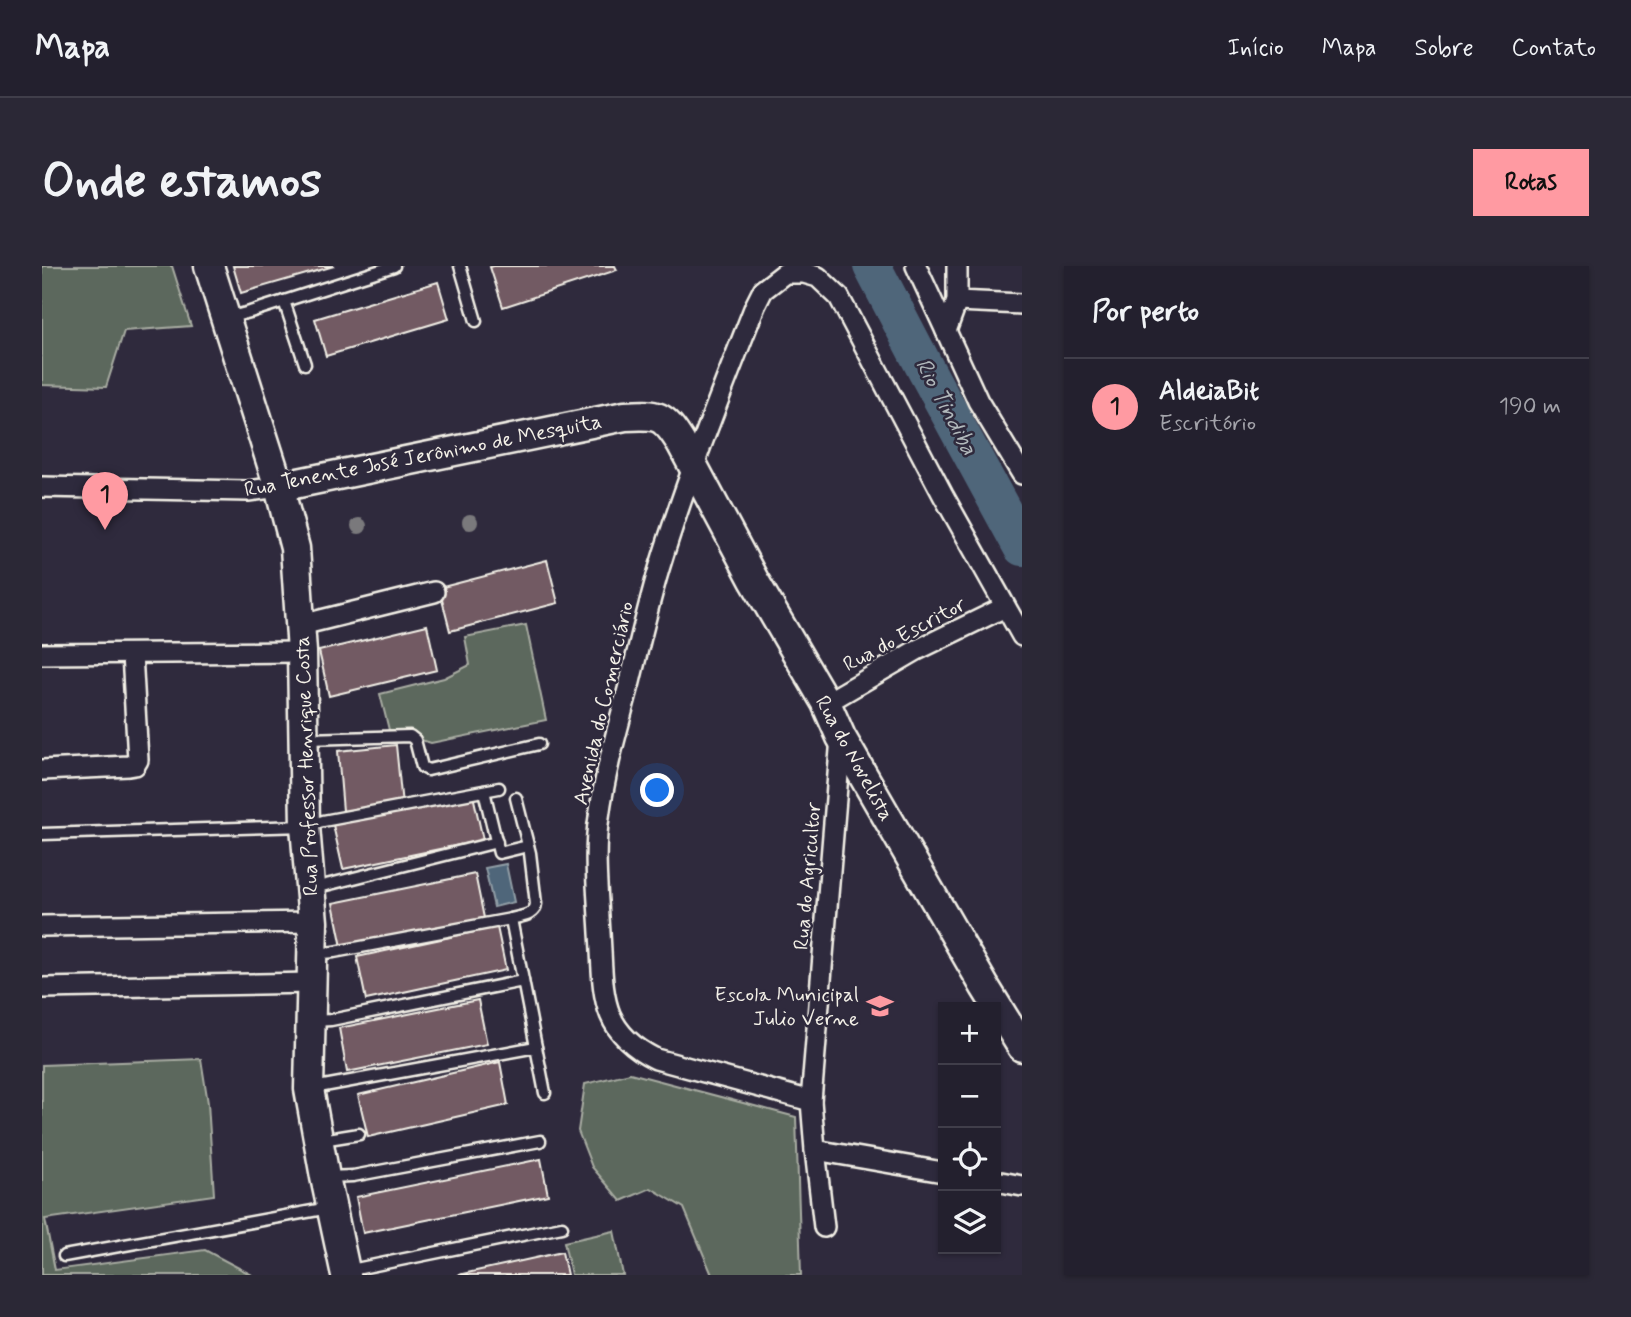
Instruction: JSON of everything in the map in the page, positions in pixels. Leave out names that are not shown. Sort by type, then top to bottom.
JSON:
[{"type":"street","name":"Rua Professor Henrique Costa","points":[[209,266],[279,487],[295,548],[302,639],[304,826],[313,922],[309,1089],[345,1273]]},
{"type":"street","points":[[916,266],[978,401],[1022,474]]},
{"type":"street","points":[[946,331],[957,301],[957,266]]},
{"type":"street","name":"Avenida do Comerciário","points":[[811,1101],[656,1059],[639,1050],[623,1035],[613,1021],[604,1000],[597,869],[598,818],[613,746],[658,571],[693,466],[755,306],[763,290],[771,282],[785,273],[804,273],[818,277],[839,297],[1005,607]]},
{"type":"street","points":[[957,301],[1022,304]]},
{"type":"street","name":"Rua Tenente José Jerônimo de Mesquita","points":[[42,487],[248,491],[279,487],[625,416],[649,415],[670,425],[693,466]]},
{"type":"street","name":"Rua do Novelista","points":[[693,466],[754,580],[826,703],[841,737],[1022,1047]]},
{"type":"street","points":[[42,654],[132,654],[302,639],[434,592]]},
{"type":"street","points":[[1005,607],[1022,636]]},
{"type":"street","name":"Rua do Escritor","points":[[826,703],[918,650],[1005,607]]},
{"type":"street","points":[[42,770],[135,765],[138,760],[132,654]]},
{"type":"street","name":"Rua do Agricultor","points":[[824,1227],[811,1101],[841,737]]},
{"type":"street","points":[[42,926],[313,922]]},
{"type":"street","points":[[42,988],[311,983]]},
{"type":"street","points":[[815,1150],[938,1171]]},
{"type":"street","points":[[1001,1182],[1022,1186]]},
{"type":"lane","points":[[225,318],[394,266]]},
{"type":"lane","points":[[460,266],[476,321]]},
{"type":"lane","points":[[284,301],[305,364]]},
{"type":"lane","points":[[303,739],[410,736],[415,740],[422,767],[428,770],[539,744]]},
{"type":"lane","points":[[42,834],[304,826],[499,788]]},
{"type":"lane","points":[[484,791],[499,853],[528,846]]},
{"type":"lane","points":[[313,954],[533,913],[536,908],[528,846],[516,798]]},
{"type":"lane","points":[[310,890],[496,842]]},
{"type":"lane","points":[[511,919],[545,1093]]},
{"type":"lane","points":[[310,1021],[331,1020],[523,981]]},
{"type":"lane","points":[[309,1089],[536,1047]]},
{"type":"lane","points":[[318,1141],[359,1134]]},
{"type":"lane","points":[[325,1177],[353,1175],[540,1141]]},
{"type":"lane","points":[[64,1256],[331,1208]]},
{"type":"lane","points":[[345,1273],[562,1227]]},
{"type":"green space","points":[[42,266],[172,266],[191,326],[124,331],[106,387],[42,385]]},
{"type":"green space","points":[[526,625],[546,720],[431,743],[389,730],[380,694],[444,678],[470,665],[465,637]]},
{"type":"green space","points":[[201,1059],[208,1103],[214,1195],[45,1219],[55,1270],[205,1250],[252,1275],[42,1275],[42,1065]]},
{"type":"green space","points":[[630,1073],[796,1117],[801,1275],[712,1275],[684,1208],[651,1188],[621,1201],[592,1167],[578,1131],[585,1084]]},
{"type":"green space","points":[[614,1231],[623,1275],[571,1275],[564,1242]]},
{"type":"water","points":[[506,864],[514,902],[494,907],[485,868]]},
{"type":"building","points":[[233,266],[334,266],[241,293]]},
{"type":"building","points":[[615,266],[617,270],[503,307],[490,267]]},
{"type":"building","points":[[438,282],[449,319],[326,356],[315,319]]},
{"type":"building","points":[[547,560],[558,603],[450,631],[439,588]]},
{"type":"building","points":[[427,625],[437,670],[329,696],[319,651]]},
{"type":"building","points":[[396,745],[402,805],[343,811],[338,751]]},
{"type":"building","points":[[473,795],[483,840],[343,869],[333,825]]},
{"type":"building","points":[[475,874],[484,918],[342,947],[333,903]]},
{"type":"building","points":[[497,927],[506,970],[366,1000],[357,957]]},
{"type":"building","points":[[478,1000],[487,1044],[347,1072],[339,1028]]},
{"type":"building","points":[[500,1062],[508,1105],[368,1137],[358,1095]]},
{"type":"building","points":[[541,1159],[548,1195],[363,1233],[356,1197]]},
{"type":"building","points":[[562,1252],[567,1275],[458,1275]]},
{"type":"waterway","name":"Rio Tindiba","points":[[872,266],[1022,547]]},
{"type":"place","name":"AldeiaBit","points":[[105,530]]},
{"type":"place","name":"Escola Municipal Julio Verne","points":[[880,1006]]}]
